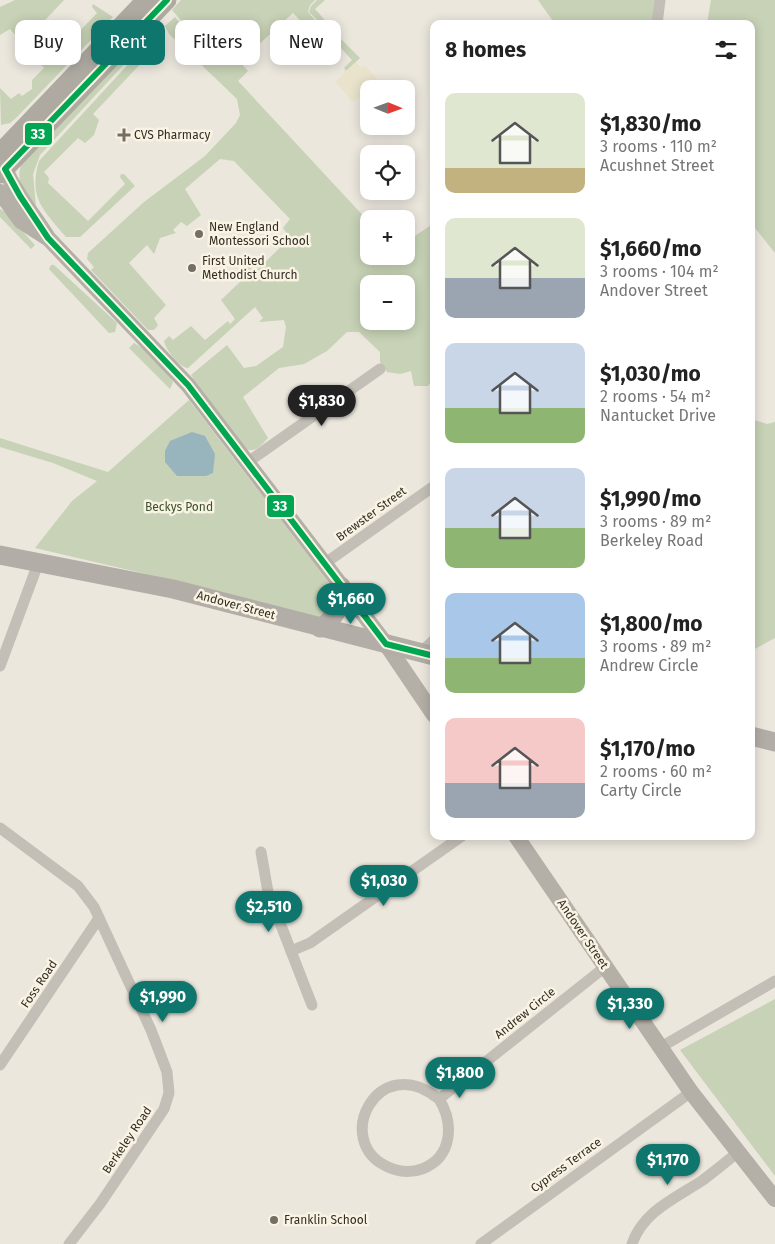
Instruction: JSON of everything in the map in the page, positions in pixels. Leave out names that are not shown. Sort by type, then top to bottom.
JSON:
[{"type":"highway","points":[[1,164],[146,0]]},
{"type":"highway","points":[[1,164],[167,0]]},
{"type":"main road","points":[[1,164],[13,187],[35,216],[48,238],[188,385],[386,644],[430,709]]},
{"type":"main road","points":[[0,192],[21,221],[48,238]]},
{"type":"main road","name":"Andover Street","points":[[0,555],[173,589],[386,644],[429,650]]},
{"type":"main road","points":[[320,628],[331,621],[338,611],[341,586]]},
{"type":"main road","points":[[755,737],[775,742]]},
{"type":"main road","name":"Andover Street","points":[[519,840],[691,1092],[775,1199]]},
{"type":"street","points":[[658,20],[660,0]]},
{"type":"street","points":[[248,462],[380,369]]},
{"type":"street","name":"Brewster Street","points":[[324,564],[430,489]]},
{"type":"street","points":[[0,666],[39,562]]},
{"type":"street","name":"Berkeley Road","points":[[0,828],[78,886],[87,897],[151,1030],[167,1072],[169,1093],[164,1110],[100,1204],[69,1244]]},
{"type":"street","points":[[291,951],[310,943],[456,840]]},
{"type":"street","points":[[261,852],[268,892],[312,1005]]},
{"type":"street","name":"Foss Road","points":[[0,1065],[98,918]]},
{"type":"street","name":"Andrew Circle","points":[[439,1099],[605,967]]},
{"type":"street","points":[[661,1047],[775,981]]},
{"type":"street","points":[[406,1085],[428,1090],[439,1099],[446,1111],[450,1125],[446,1145],[434,1162],[422,1169],[409,1172],[395,1170],[382,1165],[372,1156],[365,1142],[362,1128],[365,1112],[372,1100],[384,1090],[406,1085]]},
{"type":"street","name":"Cypress Terrace","points":[[481,1244],[691,1092]]},
{"type":"street","points":[[632,1244],[642,1224],[659,1207],[703,1179],[737,1153]]},
{"type":"green space","points":[[15,0],[64,0],[45,20],[15,20],[15,35],[10,29],[0,35],[0,7]]},
{"type":"green space","points":[[181,0],[315,0],[310,5],[308,12],[315,20],[300,20],[293,13],[285,20],[270,20],[270,34],[260,43],[260,20],[180,20],[172,10]]},
{"type":"green space","points":[[317,0],[325,0],[315,9],[325,20],[317,20],[309,12],[311,6]]},
{"type":"green space","points":[[538,0],[657,0],[653,20],[552,20]]},
{"type":"green space","points":[[711,0],[775,0],[775,253],[755,228],[755,20],[708,20]]},
{"type":"green space","points":[[93,4],[113,17],[110,20],[91,20],[91,40],[81,50],[81,30],[97,13],[92,7]]},
{"type":"green space","points":[[175,17],[177,20],[175,20],[175,40],[169,34],[165,26]]},
{"type":"green space","points":[[341,39],[360,58],[346,71],[344,68],[352,60],[341,48]]},
{"type":"green space","points":[[41,65],[67,65],[16,118],[10,123],[1,125],[0,88],[11,99],[19,93],[22,96],[32,89],[32,80],[44,68]]},
{"type":"green space","points":[[116,65],[123,65],[40,155],[33,174],[36,206],[27,196],[20,181],[19,175],[22,162]]},
{"type":"green space","points":[[127,65],[139,65],[93,114],[99,120],[94,135],[85,143],[78,138],[44,172],[49,178],[48,183],[88,221],[125,184],[120,177],[121,174],[124,174],[135,186],[80,237],[66,237],[40,203],[35,185],[39,161]]},
{"type":"green space","points":[[202,65],[243,65],[248,71],[238,81],[360,212],[360,265],[415,265],[415,236],[430,226],[430,383],[428,386],[414,386],[411,371],[400,374],[387,372],[380,362],[380,352],[359,332],[347,332],[327,351],[304,364],[279,368],[243,397],[268,438],[253,450],[242,447],[234,440],[191,375],[227,345],[244,368],[256,366],[283,347],[286,327],[284,320],[259,322],[263,318],[255,307],[188,368],[173,358],[164,341],[169,336],[173,340],[191,326],[205,340],[228,321],[230,324],[235,319],[221,300],[241,281],[238,272],[247,265],[255,272],[290,238],[283,228],[290,219],[234,161],[220,159],[185,189],[201,215],[187,226],[181,222],[173,230],[176,233],[160,238],[154,254],[147,245],[129,263],[166,305],[154,318],[158,325],[154,330],[148,330],[91,270],[94,267],[87,259],[88,253],[144,202],[205,156],[236,123],[240,115],[237,99]]},
{"type":"green space","points":[[0,209],[35,245],[31,249],[0,217]]},
{"type":"green space","points":[[51,265],[54,265],[117,323],[115,332],[109,333],[49,269]]},
{"type":"green space","points":[[134,343],[144,349],[170,377],[173,382],[170,389],[129,348]]},
{"type":"green space","name":"Beckys Pond","points":[[189,400],[327,580],[334,594],[332,609],[320,617],[312,617],[197,586],[35,548],[72,501],[97,481],[53,463],[0,447],[0,438],[108,472]]},
{"type":"green space","points":[[755,420],[767,424],[775,422],[775,638],[755,649]]},
{"type":"green space","points":[[775,999],[775,1176],[680,1050]]},
{"type":"shaded area","points":[[356,62],[362,68],[365,66],[378,80],[360,80],[360,96],[353,102],[335,82],[344,73],[344,68],[347,71]]},
{"type":"water","points":[[192,432],[205,436],[215,454],[213,473],[206,476],[177,476],[165,462],[165,451],[170,441]]},
{"type":"transit line","name":"33","points":[[167,0],[5,169],[20,196],[48,238],[188,385],[386,644],[430,655]]},
{"type":"place","name":"CVS Pharmacy","points":[[124,135]]},
{"type":"place","name":"New England Montessori School","points":[[199,234]]},
{"type":"place","name":"First United Methodist Church","points":[[192,268]]},
{"type":"place","name":"Franklin School","points":[[274,1220]]}]
